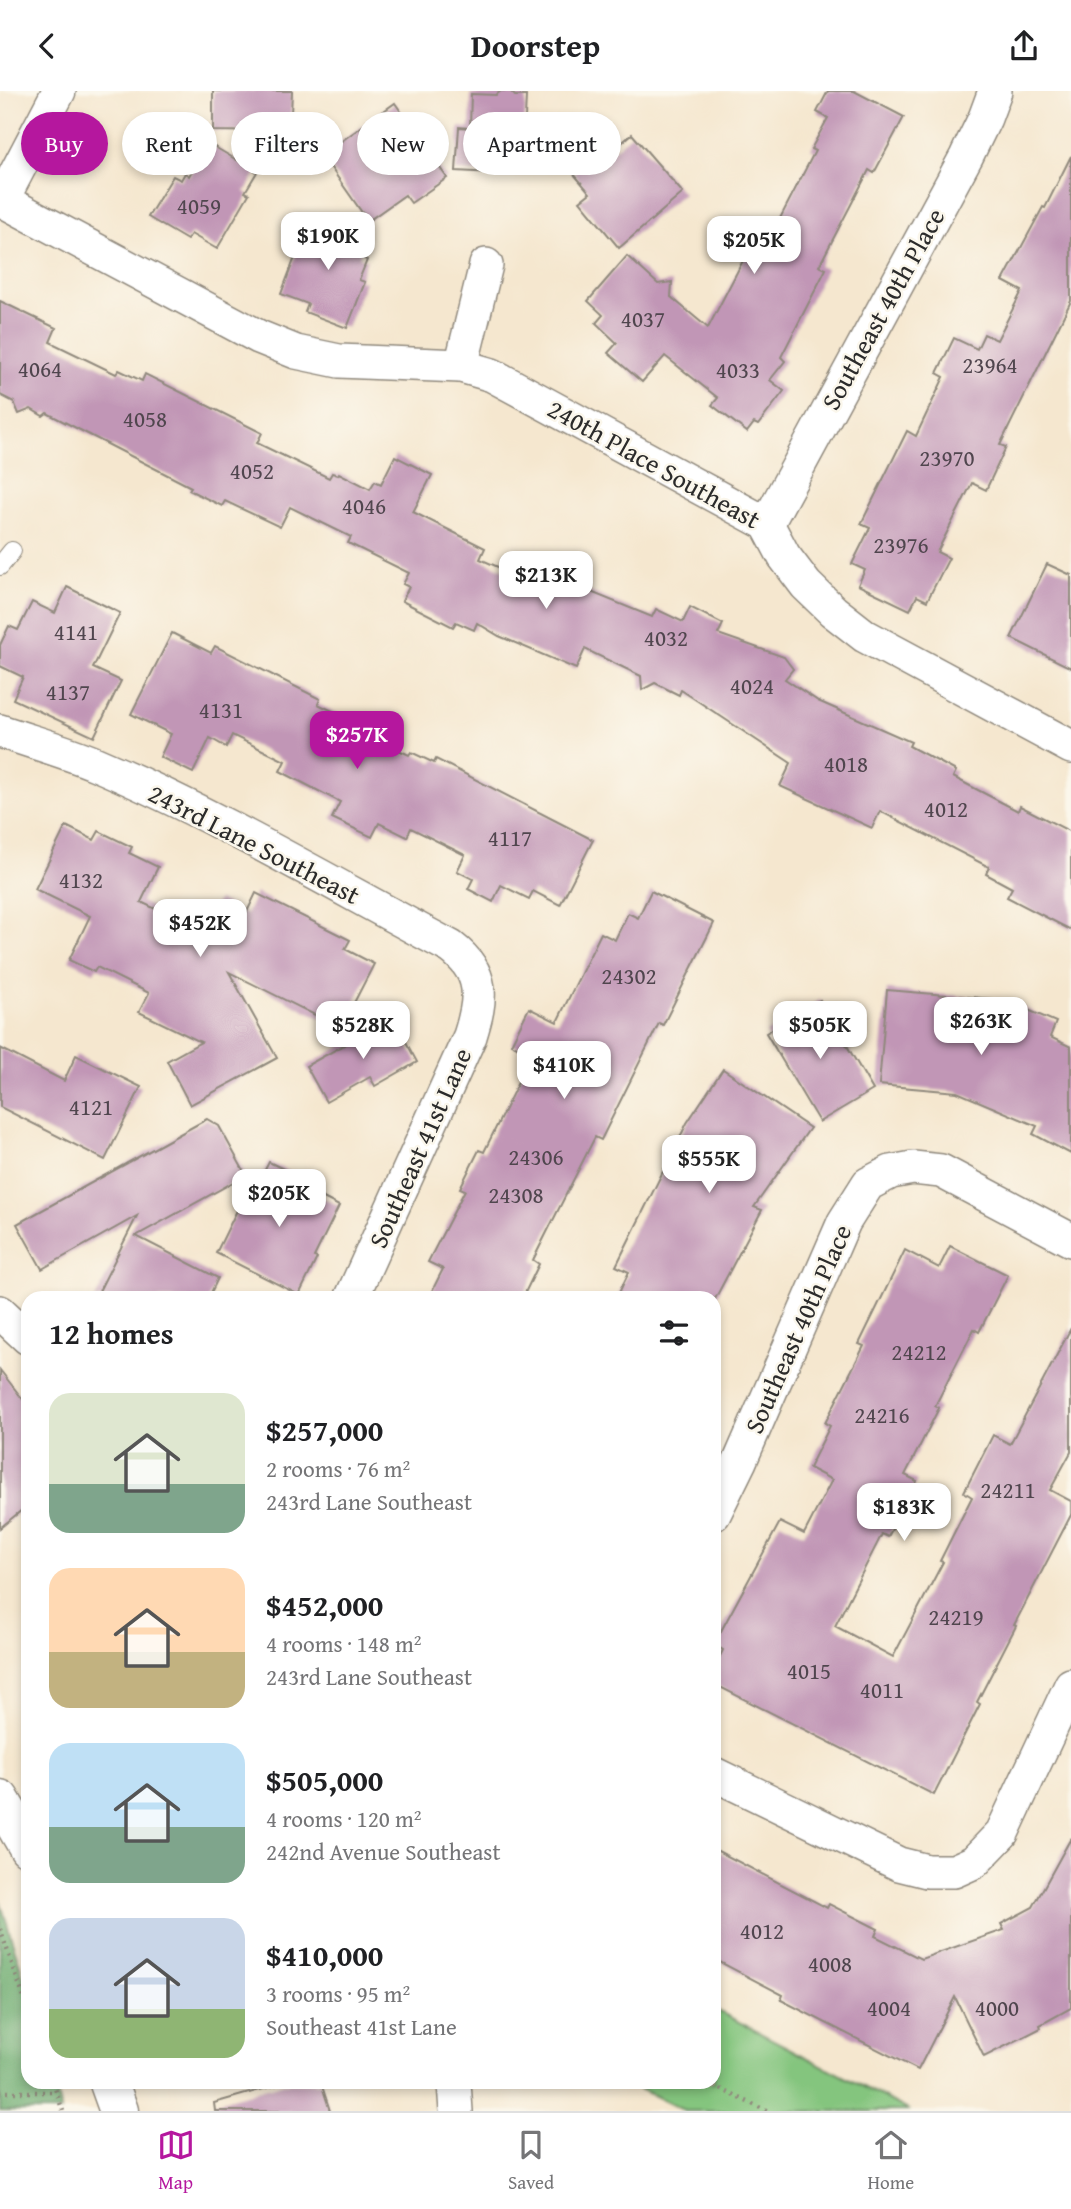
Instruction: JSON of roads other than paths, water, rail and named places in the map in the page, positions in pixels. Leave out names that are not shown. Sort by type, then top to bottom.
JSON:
[{"type":"street","name":"240th Place Southeast","points":[[59,91],[1,200],[259,337],[296,352],[339,361],[461,366],[492,375],[767,524],[784,556],[806,585],[865,636],[1071,747]]},
{"type":"street","name":"Southeast 40th Place","points":[[767,524],[966,157],[995,91]]},
{"type":"street","points":[[461,366],[486,265]]},
{"type":"street","name":"243rd Lane Southeast","points":[[0,731],[93,763],[123,777],[241,835],[451,947],[467,959],[480,994]]},
{"type":"street","name":"Southeast 41st Lane","points":[[355,1291],[462,1059],[477,1016],[480,994]]},
{"type":"street","name":"Southeast 40th Place","points":[[721,1500],[844,1222],[867,1184],[891,1172],[913,1168],[941,1171],[1071,1240]]},
{"type":"street","points":[[0,1311],[21,1331]]},
{"type":"street","points":[[721,1776],[899,1864],[927,1871],[954,1871],[974,1862],[1002,1833],[1071,1685]]},
{"type":"street","points":[[0,1799],[21,1835]]},
{"type":"street","points":[[111,2089],[119,2111]]},
{"type":"street","points":[[454,2089],[456,2111]]},
{"type":"lane","points":[[0,566],[12,551]]}]
